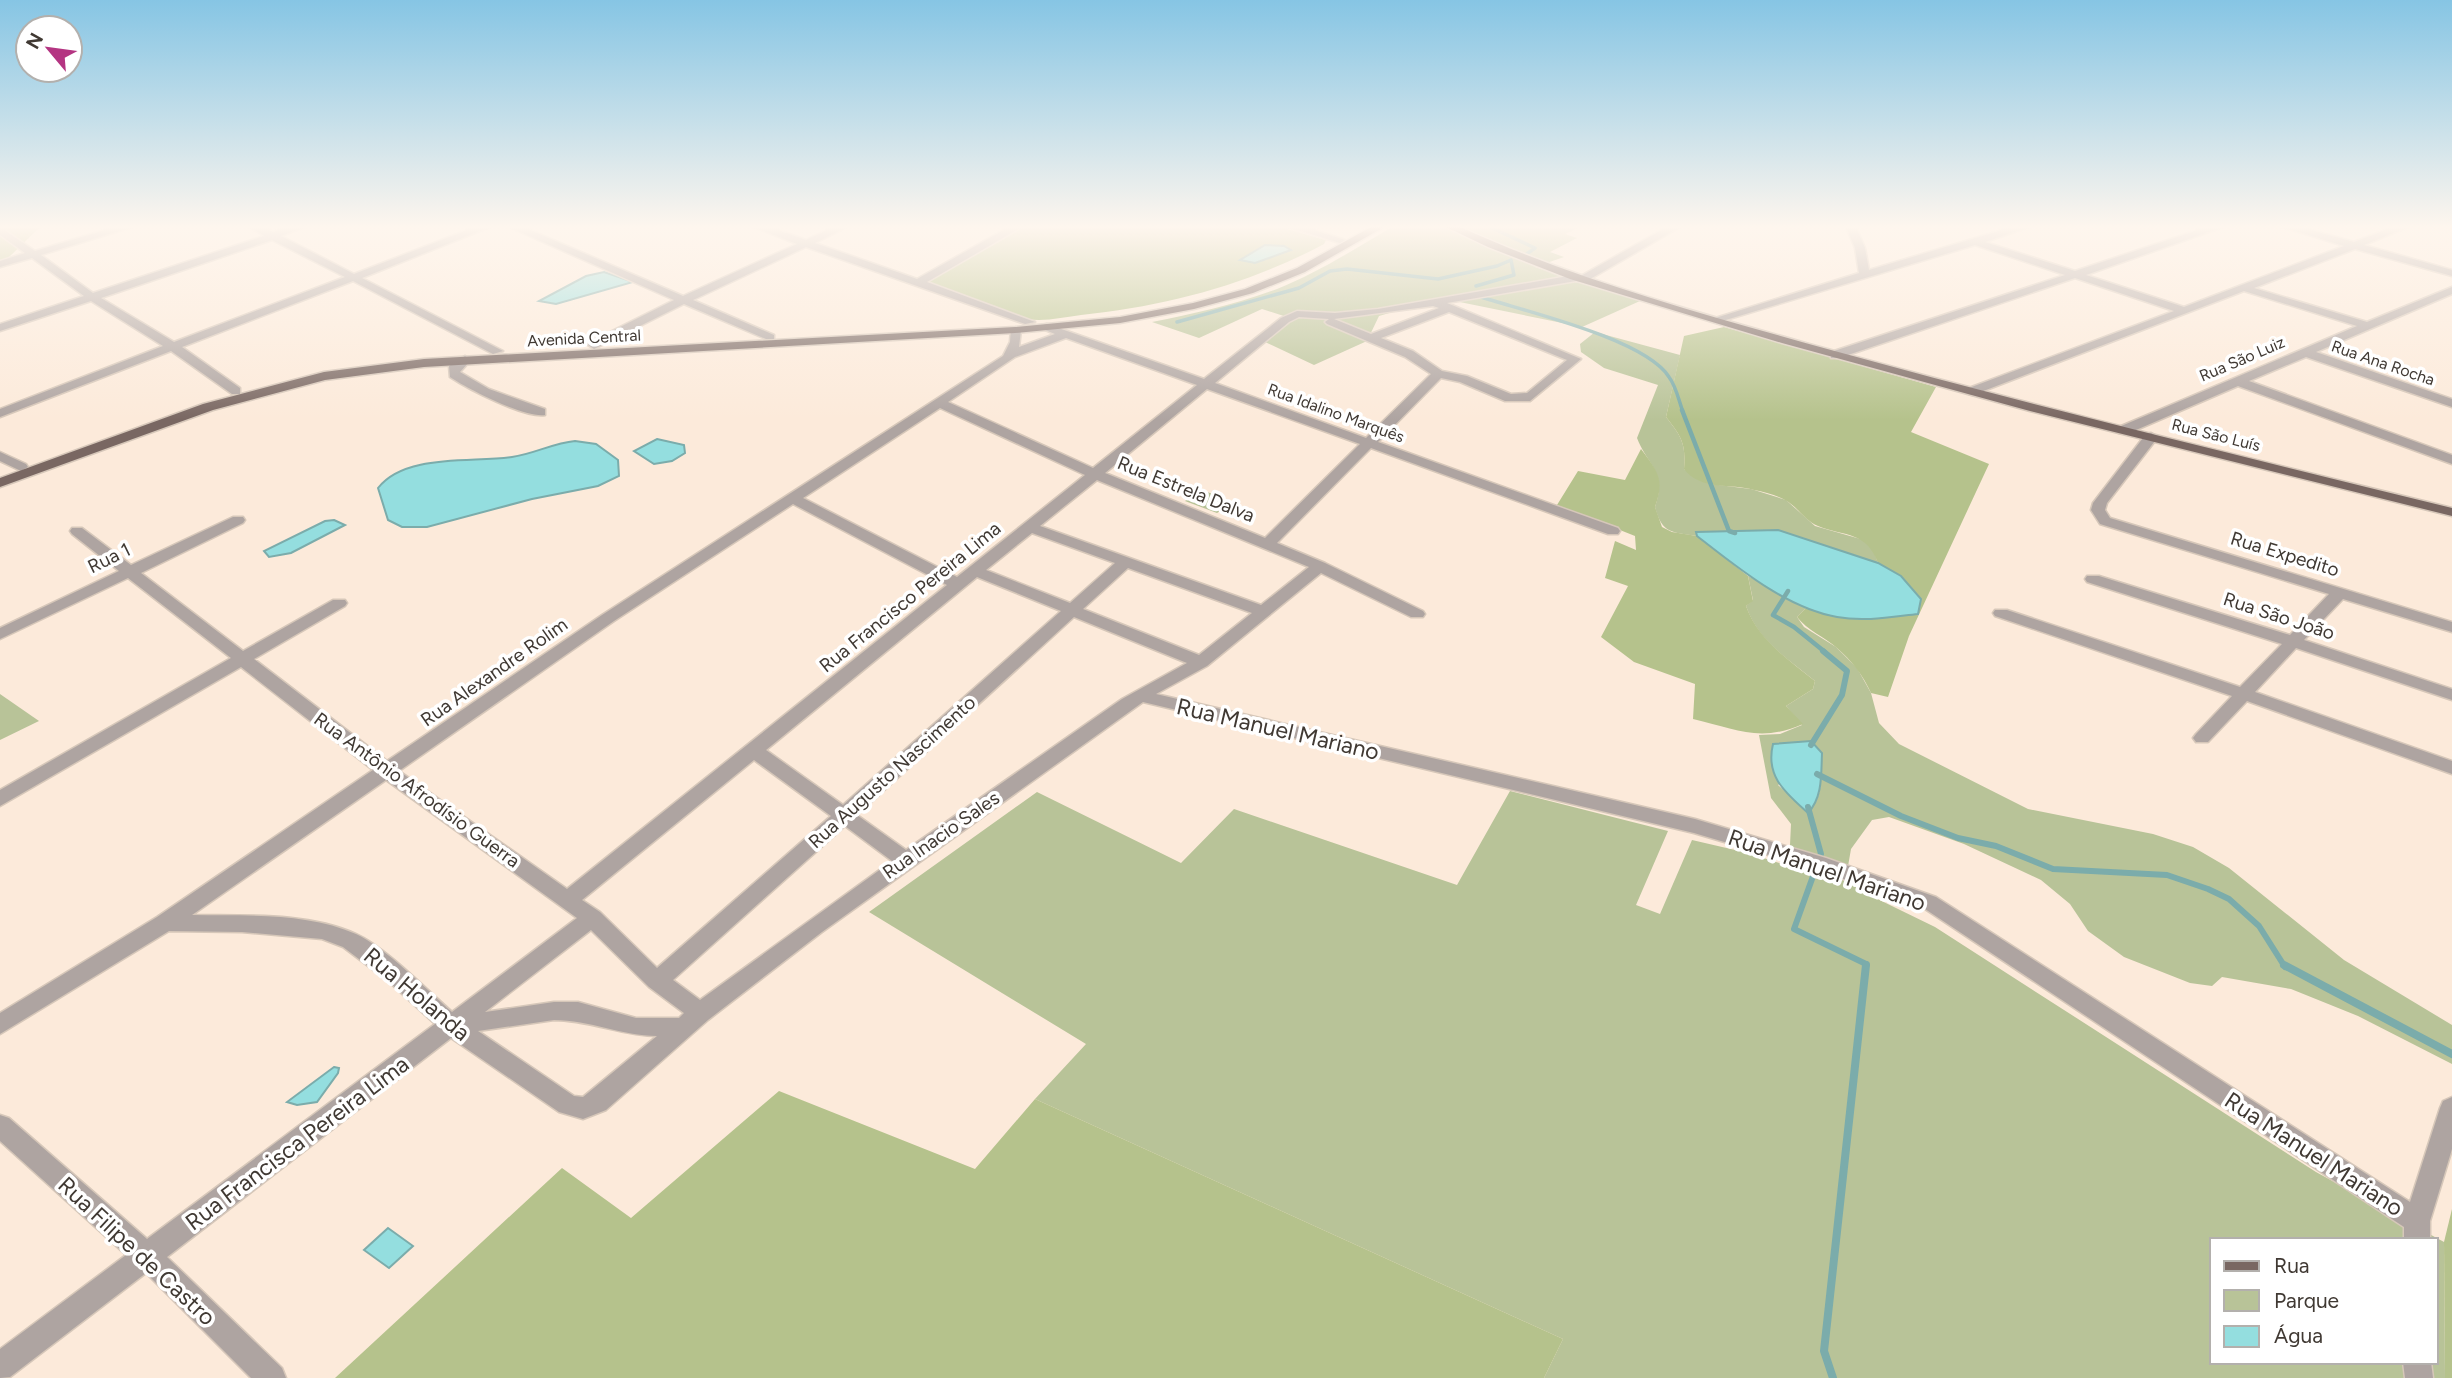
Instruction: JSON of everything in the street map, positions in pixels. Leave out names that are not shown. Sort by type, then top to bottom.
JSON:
[{"type":"main road","name":"Avenida Central","points":[[0,483],[165,422],[254,393],[349,372],[465,360],[1022,326],[1113,314],[1222,291]]},
{"type":"main road","name":"Avenida Central","points":[[0,475],[236,391],[334,368],[398,359],[594,345],[1047,327],[1144,316],[1248,291]]},
{"type":"main road","name":"Rua São Luís","points":[[1618,291],[1835,355],[2452,512]]},
{"type":"street","points":[[84,291],[173,347],[236,391]]},
{"type":"street","points":[[0,328],[109,291]]},
{"type":"street","points":[[0,413],[321,291]]},
{"type":"street","points":[[382,291],[497,351]]},
{"type":"street","points":[[663,291],[770,337]]},
{"type":"street","points":[[594,345],[702,291]]},
{"type":"street","points":[[934,291],[1022,326],[1011,354]]},
{"type":"street","points":[[1431,301],[1495,291]]},
{"type":"street","points":[[1715,320],[1806,291]]},
{"type":"street","points":[[1835,355],[2024,291]]},
{"type":"street","points":[[2127,291],[2183,310]]},
{"type":"street","points":[[1973,391],[2235,291]]},
{"type":"street","points":[[2255,291],[2368,326]]},
{"type":"street","name":"Rua São Luiz","points":[[2124,430],[2449,291]]},
{"type":"street","points":[[1331,322],[1409,354],[1438,374],[1463,379],[1509,398],[1530,397],[1575,359],[1431,301]]},
{"type":"street","name":"Rua Francisco Pereira Lima","points":[[567,901],[1278,325],[1297,314],[1335,316],[1368,313],[1431,301]]},
{"type":"street","points":[[1372,338],[1387,330],[1448,309]]},
{"type":"street","name":"Rua Idalino Marquês","points":[[1047,327],[1613,531]]},
{"type":"street","name":"Rua Alexandre Rolim","points":[[0,1025],[165,923],[608,618],[1011,354],[1066,334]]},
{"type":"street","name":"Rua Ana Rocha","points":[[2304,352],[2448,399]]},
{"type":"street","points":[[465,360],[453,369],[454,374],[464,382],[491,395],[540,412]]},
{"type":"street","points":[[1268,543],[1438,374]]},
{"type":"street","points":[[2236,381],[2452,460]]},
{"type":"street","name":"Rua Estrela Dalva","points":[[939,403],[1095,474],[1268,543],[1417,614]]},
{"type":"street","name":"Rua Expedito","points":[[2151,437],[2100,503],[2098,510],[2105,521],[2452,627]]},
{"type":"street","points":[[0,456],[21,467]]},
{"type":"street","points":[[793,498],[959,584]]},
{"type":"street","name":"Rua 1","points":[[0,634],[238,520]]},
{"type":"street","points":[[1030,527],[1265,612]]},
{"type":"street","name":"Rua Antônio Afrodísio Guerra","points":[[77,531],[388,772],[592,918],[693,1020]]},
{"type":"street","name":"Rua Augusto Nascimento","points":[[657,981],[845,816],[1126,561]]},
{"type":"street","name":"Rua Inacio Sales","points":[[568,1105],[583,1108],[597,1103],[693,1020],[905,860],[1140,696],[1201,662],[1320,566]]},
{"type":"street","points":[[976,571],[1201,662]]},
{"type":"street","name":"Rua São João","points":[[2093,579],[2452,695]]},
{"type":"street","points":[[2202,738],[2340,592]]},
{"type":"street","points":[[0,799],[339,603]]},
{"type":"street","points":[[2001,613],[2244,693],[2452,768]]},
{"type":"street","name":"Rua Manuel Mariano","points":[[1140,696],[1695,826],[1819,863],[1929,902],[2417,1230]]},
{"type":"street","points":[[755,751],[905,860]]},
{"type":"street","name":"Rua Francisca Pereira Lima","points":[[0,1367],[592,918]]},
{"type":"street","name":"Rua Holanda","points":[[165,923],[242,924],[335,934],[351,941],[380,962],[452,1026],[568,1105]]},
{"type":"street","points":[[452,1026],[554,1011],[578,1011],[636,1027],[693,1020]]},
{"type":"street","points":[[2417,1230],[2452,1108]]},
{"type":"street","name":"Rua Filipe de Castro","points":[[0,1126],[146,1256],[272,1378]]},
{"type":"green space","points":[[945,291],[1208,291],[1144,306],[1054,319],[1034,320]]},
{"type":"green space","points":[[1270,291],[1610,291],[1640,301],[1582,327],[1440,298],[1379,316],[1367,341],[1314,365],[1265,342],[1293,319],[1262,309],[1199,338],[1152,322]]},
{"type":"green space","points":[[1724,327],[1936,387],[1911,432],[1989,464],[1909,636],[1888,697],[1871,693],[1847,658],[1797,617],[1807,607],[1836,617],[1920,607],[1920,599],[1901,576],[1878,563],[1868,545],[1861,540],[1813,524],[1781,498],[1745,488],[1699,481],[1684,469],[1682,441],[1666,417],[1684,336]]},
{"type":"green space","points":[[1595,332],[1680,355],[1666,417],[1682,441],[1684,469],[1710,484],[1751,489],[1786,500],[1815,526],[1864,540],[1873,549],[1878,563],[1778,530],[1696,532],[1697,536],[1675,532],[1665,527],[1655,507],[1658,477],[1637,438],[1658,385],[1604,368],[1581,352],[1580,344]]},
{"type":"green space","points":[[1641,449],[1658,476],[1659,489],[1655,507],[1662,527],[1672,532],[1697,536],[1748,576],[1753,601],[1746,606],[1758,629],[1775,648],[1815,681],[1813,689],[1786,706],[1803,724],[1774,733],[1761,733],[1735,730],[1693,719],[1695,684],[1634,662],[1601,637],[1628,586],[1605,578],[1615,541],[1636,550],[1635,536],[1557,505],[1578,471],[1625,480]]},
{"type":"green space","points":[[1202,490],[1234,502],[1217,513],[1185,501]]},
{"type":"green space","points":[[1748,576],[1807,607],[1797,617],[1804,627],[1836,647],[1857,668],[1871,693],[1879,723],[1899,744],[2028,809],[2153,834],[2193,847],[2229,868],[2344,960],[2452,1025],[2452,1064],[2358,1016],[2291,989],[2222,977],[2212,986],[2190,983],[2124,957],[2088,931],[2070,904],[2041,880],[1964,844],[1889,817],[1872,820],[1851,849],[1847,872],[1857,889],[1935,927],[2316,1172],[2437,1238],[2210,1238],[2210,1364],[2438,1364],[2438,1239],[2444,1242],[2445,1378],[1544,1378],[1563,1339],[1035,1099],[1086,1044],[869,912],[1037,792],[1181,863],[1234,809],[1457,885],[1510,791],[1668,831],[1636,905],[1660,914],[1692,840],[1789,866],[1791,824],[1771,798],[1759,735],[1780,734],[1802,725],[1786,706],[1813,689],[1815,681],[1774,648],[1758,629],[1746,606],[1753,600]],"holes":[[[1822,753],[1817,800],[1808,812],[1778,785]]]},
{"type":"green space","points":[[0,694],[39,721],[0,740]]},
{"type":"green space","points":[[779,1091],[975,1169],[1035,1099],[1563,1339],[1544,1378],[335,1378],[562,1168],[631,1218]]},
{"type":"green space","points":[[2452,1209],[2452,1378],[2445,1378],[2444,1242]]},
{"type":"water","points":[[557,291],[600,291],[556,304],[539,301]]},
{"type":"water","points":[[657,439],[684,445],[685,453],[672,461],[654,464],[634,451]]},
{"type":"water","points":[[575,441],[596,444],[618,460],[619,476],[598,486],[532,499],[427,527],[402,527],[388,520],[378,488],[405,469],[422,464],[512,457]]},
{"type":"water","points":[[334,520],[345,525],[291,553],[269,557],[264,551],[325,521]]},
{"type":"water","points":[[1778,530],[1878,563],[1901,576],[1921,599],[1918,614],[1857,619],[1837,617],[1799,605],[1763,585],[1697,536],[1696,532]]},
{"type":"water","points":[[1811,741],[1822,753],[1822,769],[1819,793],[1808,813],[1779,783],[1771,756],[1773,744]]},
{"type":"water","points":[[334,1067],[339,1068],[338,1073],[317,1102],[297,1105],[287,1102]]},
{"type":"water","points":[[388,1228],[413,1246],[389,1268],[364,1250]]},
{"type":"waterway","points":[[1177,322],[1287,291]]},
{"type":"waterway","points":[[1481,297],[1553,318],[1636,350],[1656,363],[1669,377],[1683,412]]},
{"type":"waterway","points":[[1682,410],[1729,531],[1735,533]]},
{"type":"waterway","points":[[1788,591],[1773,615],[1794,627],[1825,652]]},
{"type":"waterway","points":[[1811,745],[1842,695],[1847,671],[1823,651]]},
{"type":"waterway","points":[[1817,774],[1901,816],[1958,838],[1996,846],[2053,869],[2167,875],[2208,889],[2229,899],[2259,926],[2285,967]]},
{"type":"waterway","points":[[1808,807],[1821,854],[1794,929],[1866,965]]},
{"type":"waterway","points":[[1833,1378],[1824,1351],[1866,965]]},
{"type":"waterway","points":[[2284,965],[2452,1054]]}]
